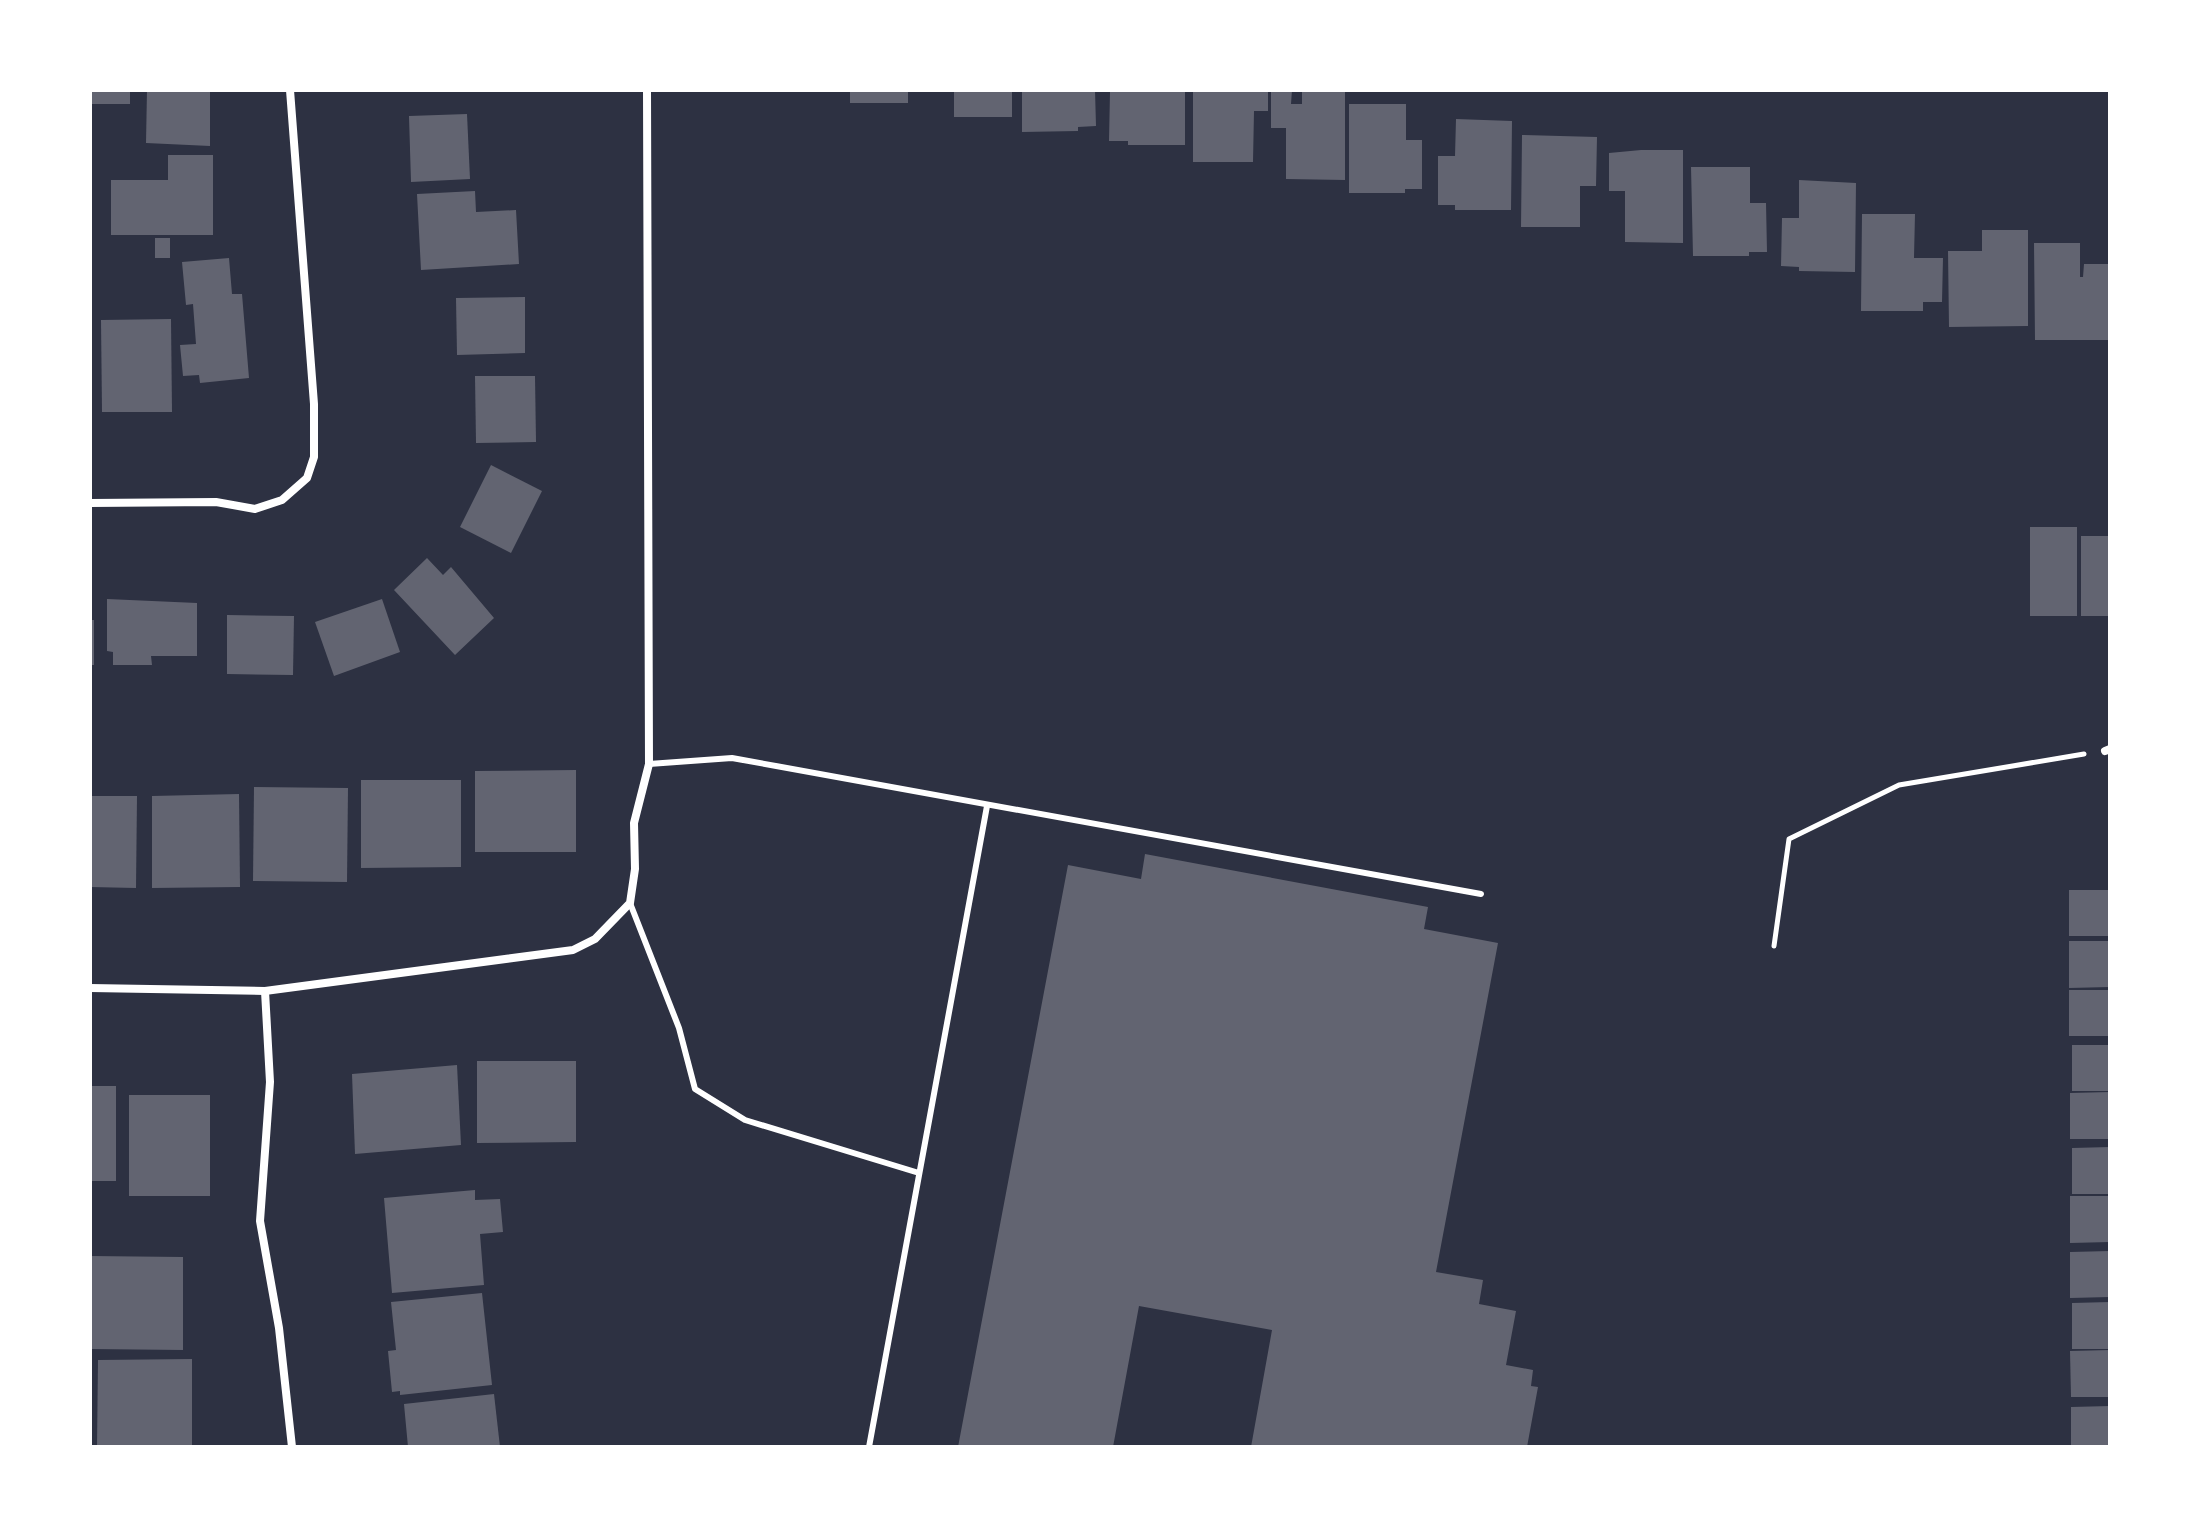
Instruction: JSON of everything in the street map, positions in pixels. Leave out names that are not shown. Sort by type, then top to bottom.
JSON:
[{"type":"street","points":[[90,503],[216,502],[255,509],[282,500],[307,478],[314,457],[314,404],[290,90]]},
{"type":"street","points":[[90,988],[265,991],[573,950],[595,939],[630,903],[635,869],[634,823],[649,764],[647,90]]},
{"type":"street","points":[[265,991],[270,1082],[260,1221],[279,1328],[292,1447]]},
{"type":"lane","points":[[649,764],[732,758],[1481,894]]},
{"type":"lane","points":[[869,1447],[987,806]]},
{"type":"lane","points":[[630,903],[679,1028],[695,1089],[745,1120],[919,1173]]},
{"type":"path","points":[[1774,946],[1789,839],[1899,785],[2107,750]]},
{"type":"building","points":[[90,90],[130,90],[130,104],[90,104]]},
{"type":"building","points":[[147,90],[210,90],[210,146],[146,143]]},
{"type":"building","points":[[850,90],[908,90],[908,103],[850,103]]},
{"type":"building","points":[[954,90],[1012,90],[1012,117],[954,117]]},
{"type":"building","points":[[1022,90],[1095,90],[1096,126],[1078,127],[1078,131],[1022,132]]},
{"type":"building","points":[[1185,90],[1185,145],[1128,145],[1128,141],[1109,141],[1110,92]]},
{"type":"building","points":[[1193,90],[1268,90],[1268,111],[1254,111],[1253,162],[1193,162]]},
{"type":"building","points":[[1271,90],[1292,90],[1291,104],[1302,104],[1302,90],[1345,90],[1345,180],[1286,179],[1286,128],[1271,128]]},
{"type":"building","points":[[1349,104],[1406,104],[1406,140],[1422,140],[1422,189],[1405,189],[1405,193],[1349,193]]},
{"type":"building","points":[[467,114],[470,179],[411,182],[409,116]]},
{"type":"building","points":[[1456,119],[1512,121],[1511,210],[1455,210],[1455,205],[1438,205],[1438,156],[1455,156]]},
{"type":"building","points":[[1522,135],[1597,137],[1596,186],[1580,186],[1580,227],[1521,227]]},
{"type":"building","points":[[1683,150],[1683,243],[1625,242],[1625,191],[1609,191],[1609,153]]},
{"type":"building","points":[[168,155],[213,155],[213,235],[111,235],[111,180],[168,180]]},
{"type":"building","points":[[1691,167],[1750,167],[1750,203],[1766,203],[1767,252],[1749,252],[1749,256],[1693,256]]},
{"type":"building","points":[[1799,180],[1856,183],[1855,272],[1799,271],[1799,267],[1781,266],[1782,218],[1799,218]]},
{"type":"building","points":[[475,191],[476,212],[516,210],[519,264],[421,270],[417,194]]},
{"type":"building","points":[[1862,214],[1915,214],[1914,258],[1943,258],[1942,302],[1923,302],[1923,311],[1861,311]]},
{"type":"building","points":[[1982,230],[2028,230],[2028,326],[1949,327],[1948,251],[1982,251]]},
{"type":"building","points":[[155,238],[170,238],[170,258],[155,258]]},
{"type":"building","points":[[2034,243],[2080,243],[2080,277],[2083,277],[2084,264],[2110,264],[2110,340],[2035,340]]},
{"type":"building","points":[[229,258],[232,294],[242,294],[249,378],[200,383],[199,375],[183,376],[180,345],[196,344],[193,304],[186,305],[182,262]]},
{"type":"building","points":[[525,297],[525,353],[457,355],[456,298]]},
{"type":"building","points":[[171,319],[172,412],[102,412],[101,320]]},
{"type":"building","points":[[475,376],[535,376],[536,442],[476,443]]},
{"type":"building","points":[[491,465],[542,491],[511,553],[460,527]]},
{"type":"building","points":[[2030,527],[2077,527],[2077,616],[2030,616]]},
{"type":"building","points":[[2081,536],[2110,536],[2110,616],[2081,616]]},
{"type":"building","points":[[427,558],[443,575],[451,567],[494,618],[455,655],[394,590]]},
{"type":"building","points":[[107,599],[197,603],[197,656],[151,656],[152,665],[113,665],[113,652],[107,651]]},
{"type":"building","points":[[382,599],[400,652],[334,676],[315,622]]},
{"type":"building","points":[[227,615],[294,616],[293,675],[227,674]]},
{"type":"building","points":[[90,620],[94,620],[94,665],[90,665]]},
{"type":"building","points":[[576,770],[576,852],[475,852],[475,771]]},
{"type":"building","points":[[361,780],[461,780],[461,867],[361,868]]},
{"type":"building","points":[[254,787],[348,788],[347,882],[253,881]]},
{"type":"building","points":[[239,794],[240,887],[152,888],[152,796]]},
{"type":"building","points":[[90,796],[137,796],[136,888],[90,887]]},
{"type":"building","points":[[1145,854],[1428,907],[1424,929],[1498,943],[1436,1272],[1483,1280],[1479,1304],[1516,1311],[1506,1365],[1533,1370],[1531,1386],[1538,1387],[1527,1447],[1251,1447],[1272,1330],[1139,1306],[1113,1447],[958,1447],[1068,865],[1141,879]]},
{"type":"building","points":[[2069,890],[2110,890],[2110,936],[2069,936]]},
{"type":"building","points":[[2069,941],[2110,941],[2110,987],[2069,988]]},
{"type":"building","points":[[2069,990],[2110,990],[2110,1036],[2069,1036]]},
{"type":"building","points":[[2072,1045],[2110,1045],[2110,1091],[2072,1091]]},
{"type":"building","points":[[477,1061],[576,1061],[576,1142],[477,1143]]},
{"type":"building","points":[[457,1065],[461,1145],[355,1154],[352,1074]]},
{"type":"building","points":[[90,1086],[116,1086],[116,1181],[90,1181]]},
{"type":"building","points":[[2110,1092],[2110,1139],[2070,1139],[2070,1093]]},
{"type":"building","points":[[129,1095],[210,1095],[210,1196],[129,1196]]},
{"type":"building","points":[[2110,1147],[2110,1194],[2072,1194],[2072,1148]]},
{"type":"building","points":[[475,1190],[475,1200],[500,1199],[503,1232],[480,1234],[484,1285],[392,1293],[384,1198]]},
{"type":"building","points":[[2070,1196],[2110,1196],[2110,1242],[2070,1243]]},
{"type":"building","points":[[2110,1251],[2110,1297],[2070,1298],[2070,1252]]},
{"type":"building","points":[[90,1256],[183,1257],[183,1350],[90,1349]]},
{"type":"building","points":[[482,1293],[492,1385],[400,1395],[400,1391],[392,1392],[388,1351],[396,1350],[391,1302]]},
{"type":"building","points":[[2110,1302],[2110,1349],[2072,1349],[2072,1303]]},
{"type":"building","points":[[2110,1350],[2110,1397],[2071,1397],[2070,1351]]},
{"type":"building","points":[[192,1359],[192,1447],[97,1447],[98,1360]]},
{"type":"building","points":[[494,1394],[500,1447],[408,1447],[404,1404]]},
{"type":"building","points":[[2110,1406],[2110,1447],[2071,1447],[2071,1407]]}]
